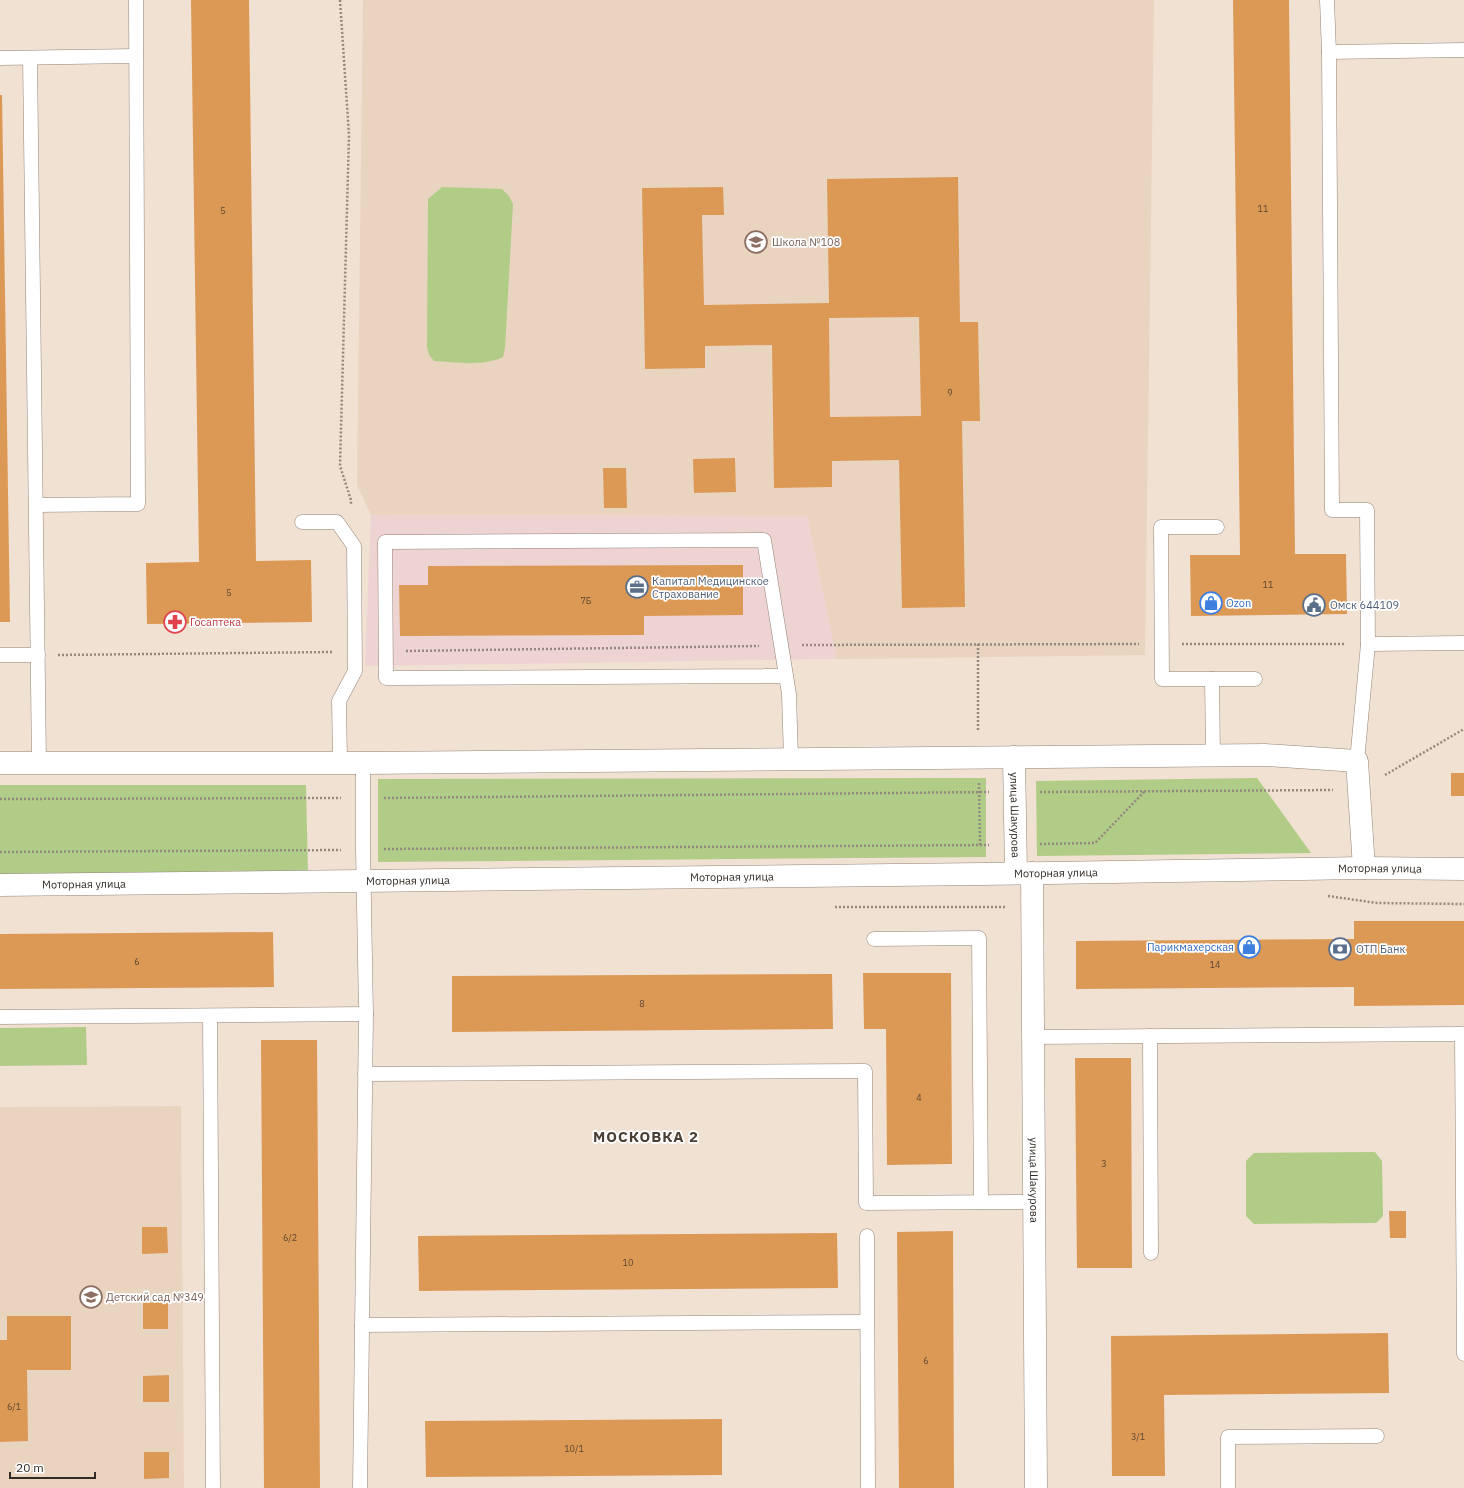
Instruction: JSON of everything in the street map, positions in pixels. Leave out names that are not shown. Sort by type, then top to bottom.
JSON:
[{"type":"street","points":[[0,763],[363,763],[1265,755],[1357,761],[1364,868]]},
{"type":"street","name":"улица Шакурова","points":[[1014,757],[1015,845],[1024,873],[1032,907],[1036,1488]]},
{"type":"street","name":"Моторная улица","points":[[0,885],[1364,868],[1464,869]]},
{"type":"lane","points":[[36,505],[138,504],[136,0]]},
{"type":"lane","points":[[1327,0],[1329,52],[1332,510],[1367,510],[1368,644],[1357,761]]},
{"type":"lane","points":[[1329,52],[1464,50]]},
{"type":"lane","points":[[0,58],[136,56]]},
{"type":"lane","points":[[30,58],[39,763]]},
{"type":"lane","points":[[302,522],[337,522],[354,546],[355,671],[339,701],[340,763]]},
{"type":"lane","points":[[1217,528],[1161,528],[1162,679],[1255,678]]},
{"type":"lane","points":[[786,676],[386,678],[385,542],[764,540],[789,694],[791,759]]},
{"type":"lane","points":[[1368,644],[1464,643]]},
{"type":"lane","points":[[0,655],[38,655]]},
{"type":"lane","points":[[1212,678],[1213,756]]},
{"type":"lane","points":[[360,1488],[366,1014],[364,880],[362,850],[363,763]]},
{"type":"lane","points":[[874,939],[979,938],[981,1202]]},
{"type":"lane","points":[[0,1017],[366,1014]]},
{"type":"lane","points":[[210,1016],[213,1488]]},
{"type":"lane","points":[[1033,1037],[1462,1034],[1464,1354]]},
{"type":"lane","points":[[1150,1036],[1151,1253]]},
{"type":"lane","points":[[365,1074],[866,1071],[866,1203],[1034,1202]]},
{"type":"lane","points":[[867,1236],[868,1488]]},
{"type":"lane","points":[[362,1325],[867,1322]]},
{"type":"lane","points":[[1228,1488],[1228,1437],[1377,1436]]},
{"type":"path","points":[[340,0],[349,135],[340,466],[351,500],[349,540]]},
{"type":"path","points":[[978,644],[978,739]]},
{"type":"path","points":[[386,651],[781,645],[1368,644]]},
{"type":"path","points":[[38,655],[354,651]]},
{"type":"path","points":[[0,799],[363,798],[1359,790],[1464,729]]},
{"type":"path","points":[[979,779],[980,852]]},
{"type":"path","points":[[0,852],[1015,845],[1094,843],[1146,791]]},
{"type":"path","points":[[1327,896],[1378,903],[1464,904]]},
{"type":"path","points":[[835,907],[1032,907]]},
{"type":"shaded area","name":"Школа №108","points":[[363,0],[1154,0],[1145,655],[837,659],[807,516],[371,515],[357,485]]},
{"type":"shaded area","points":[[371,515],[807,516],[837,659],[365,666]]},
{"type":"shaded area","name":"Детский сад №349","points":[[181,1106],[184,1488],[0,1488],[0,1107]]},
{"type":"green space","points":[[442,187],[502,189],[509,196],[513,204],[505,348],[503,357],[495,360],[478,363],[434,361],[429,355],[427,347],[428,199]]},
{"type":"green space","points":[[986,778],[986,857],[378,862],[378,779]]},
{"type":"green space","points":[[1257,778],[1311,853],[1037,856],[1036,781]]},
{"type":"green space","points":[[0,785],[306,785],[308,875],[0,877]]},
{"type":"green space","points":[[86,1027],[87,1065],[0,1066],[0,1028]]},
{"type":"green space","points":[[1375,1152],[1382,1161],[1383,1216],[1376,1223],[1254,1224],[1246,1216],[1246,1161],[1254,1153]]},
{"type":"building","points":[[191,0],[249,0],[256,561],[311,560],[312,622],[147,624],[146,563],[199,562]]},
{"type":"building","points":[[1233,0],[1289,0],[1295,554],[1346,554],[1347,614],[1191,616],[1190,555],[1240,555]]},
{"type":"building","points":[[0,95],[2,95],[10,622],[0,622]]},
{"type":"building","name":"Школа №108","points":[[958,177],[960,322],[978,322],[980,421],[962,421],[965,607],[902,608],[899,460],[832,461],[832,487],[774,488],[772,345],[705,346],[705,368],[645,369],[642,188],[723,187],[724,215],[702,215],[704,305],[829,303],[827,179]],"holes":[[[919,317],[921,416],[830,417],[829,318]]]},
{"type":"building","points":[[735,458],[736,492],[694,493],[693,459]]},
{"type":"building","points":[[603,468],[626,468],[627,508],[604,508]]},
{"type":"building","points":[[743,565],[743,615],[644,616],[644,635],[400,636],[399,585],[428,585],[428,566]]},
{"type":"building","points":[[1451,773],[1464,773],[1464,796],[1451,796]]},
{"type":"building","points":[[1354,921],[1464,921],[1464,1005],[1354,1006],[1354,987],[1076,989],[1076,941],[1354,939]]},
{"type":"building","points":[[273,932],[274,987],[0,989],[0,934]]},
{"type":"building","points":[[863,973],[951,973],[952,1164],[887,1165],[886,1029],[864,1029]]},
{"type":"building","points":[[832,974],[833,1029],[452,1032],[452,976]]},
{"type":"building","points":[[261,1040],[317,1040],[320,1488],[264,1488]]},
{"type":"building","points":[[1075,1058],[1131,1058],[1132,1268],[1077,1268]]},
{"type":"building","points":[[1389,1211],[1406,1211],[1406,1238],[1390,1238]]},
{"type":"building","points":[[142,1227],[167,1227],[168,1253],[142,1254]]},
{"type":"building","points":[[953,1231],[954,1488],[899,1488],[897,1232]]},
{"type":"building","points":[[837,1233],[838,1288],[419,1291],[418,1236]]},
{"type":"building","points":[[168,1302],[168,1329],[143,1329],[143,1303]]},
{"type":"building","points":[[7,1316],[71,1316],[71,1370],[27,1370],[28,1441],[0,1442],[0,1340],[7,1340]]},
{"type":"building","points":[[1388,1333],[1389,1393],[1164,1395],[1165,1476],[1112,1476],[1111,1336]]},
{"type":"building","points":[[169,1375],[169,1402],[143,1402],[143,1376]]},
{"type":"building","points":[[722,1419],[722,1475],[426,1477],[425,1421]]},
{"type":"building","points":[[144,1452],[169,1452],[169,1478],[144,1479]]},
{"type":"place","name":"Школа №108","points":[[756,242]]},
{"type":"place","name":"Капитал Медицинское Страхование","points":[[637,587]]},
{"type":"place","name":"Ozon","points":[[1211,603]]},
{"type":"place","name":"Омск 644109","points":[[1314,605]]},
{"type":"place","name":"Госаптека","points":[[175,622]]},
{"type":"place","name":"Парикмахерская","points":[[1249,947]]},
{"type":"place","name":"ОТП Банк","points":[[1340,949]]},
{"type":"place","name":"Детский сад №349","points":[[91,1297]]},
{"type":"district","name":"МОСКОВКА 2","points":[[646,1136]]}]
